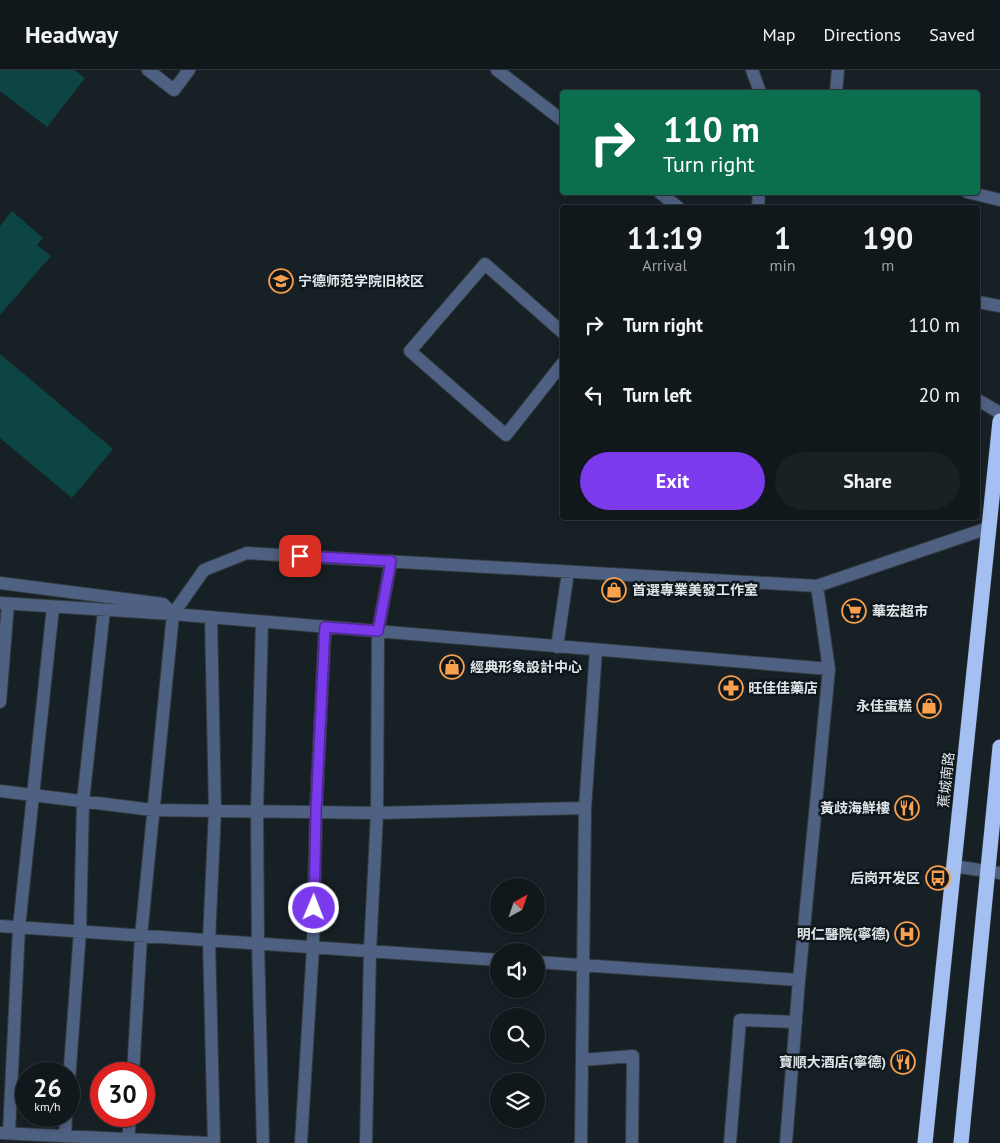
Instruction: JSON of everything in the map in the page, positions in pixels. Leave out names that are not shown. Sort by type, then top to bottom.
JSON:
[{"type":"highway","name":"蕉城南路","points":[[925,1143],[1000,421]]},
{"type":"highway","points":[[961,1143],[994,872],[1000,747]]},
{"type":"street","points":[[148,70],[174,90],[189,70]]},
{"type":"street","points":[[497,70],[560,118]]},
{"type":"street","points":[[752,70],[759,90]]},
{"type":"street","points":[[836,90],[838,70]]},
{"type":"street","points":[[663,195],[675,205]]},
{"type":"street","points":[[979,195],[1000,200]]},
{"type":"street","points":[[560,330],[485,264],[410,351],[506,435],[560,367]]},
{"type":"street","points":[[980,302],[1000,306]]},
{"type":"street","points":[[980,401],[1000,413]]},
{"type":"street","points":[[134,1062],[153,810],[173,614],[204,570],[246,553],[817,586],[988,528]]},
{"type":"street","points":[[366,1143],[370,951],[377,813],[378,631],[391,561]]},
{"type":"street","points":[[557,647],[568,572]]},
{"type":"street","points":[[0,583],[163,604],[173,614]]},
{"type":"street","points":[[786,1143],[799,980],[829,669],[817,586]]},
{"type":"street","points":[[0,702],[4,604],[173,614],[829,669]]},
{"type":"street","points":[[53,607],[19,928],[5,1133],[128,1141],[208,1143]]},
{"type":"street","points":[[70,1062],[80,932],[83,801],[104,610]]},
{"type":"street","points":[[211,617],[215,810],[209,940],[214,1143]]},
{"type":"street","points":[[262,622],[257,811],[263,1143]]},
{"type":"street","points":[[302,1143],[313,947],[316,812],[325,627]]},
{"type":"street","points":[[581,1143],[585,808],[596,650]]},
{"type":"street","points":[[0,791],[153,810],[377,813],[585,808]]},
{"type":"street","points":[[953,866],[994,872]]},
{"type":"street","points":[[0,926],[490,959]]},
{"type":"street","points":[[545,963],[799,980]]},
{"type":"street","points":[[730,1143],[740,1020],[796,1022]]},
{"type":"street","points":[[582,1060],[633,1056],[632,1143]]},
{"type":"street","points":[[65,1127],[65,1136]]},
{"type":"street","points":[[128,1141],[129,1127]]},
{"type":"building","points":[[0,70],[74,70],[85,78],[47,127],[0,91]]},
{"type":"building","points":[[12,211],[43,238],[37,245],[51,256],[0,315],[0,226]]},
{"type":"building","points":[[0,354],[113,449],[72,498],[0,438]]},
{"type":"place","name":"宁德师范学院旧校区","points":[[281,281]]},
{"type":"place","name":"首選專業美發工作室","points":[[614,590]]},
{"type":"place","name":"華宏超市","points":[[854,611]]},
{"type":"place","name":"經典形象設計中心","points":[[452,667]]},
{"type":"place","name":"旺佳佳藥店","points":[[731,688]]},
{"type":"place","name":"永佳蛋糕","points":[[929,706]]},
{"type":"place","name":"黃歧海鮮樓","points":[[907,808]]},
{"type":"place","name":"后岗开发区","points":[[938,878]]},
{"type":"place","name":"明仁醫院(寧德)","points":[[907,934]]},
{"type":"place","name":"寶順大酒店(寧德)","points":[[903,1062]]},
{"type":"route","points":[[300,556],[391,561],[378,631],[325,627],[316,812],[314,908]]}]
